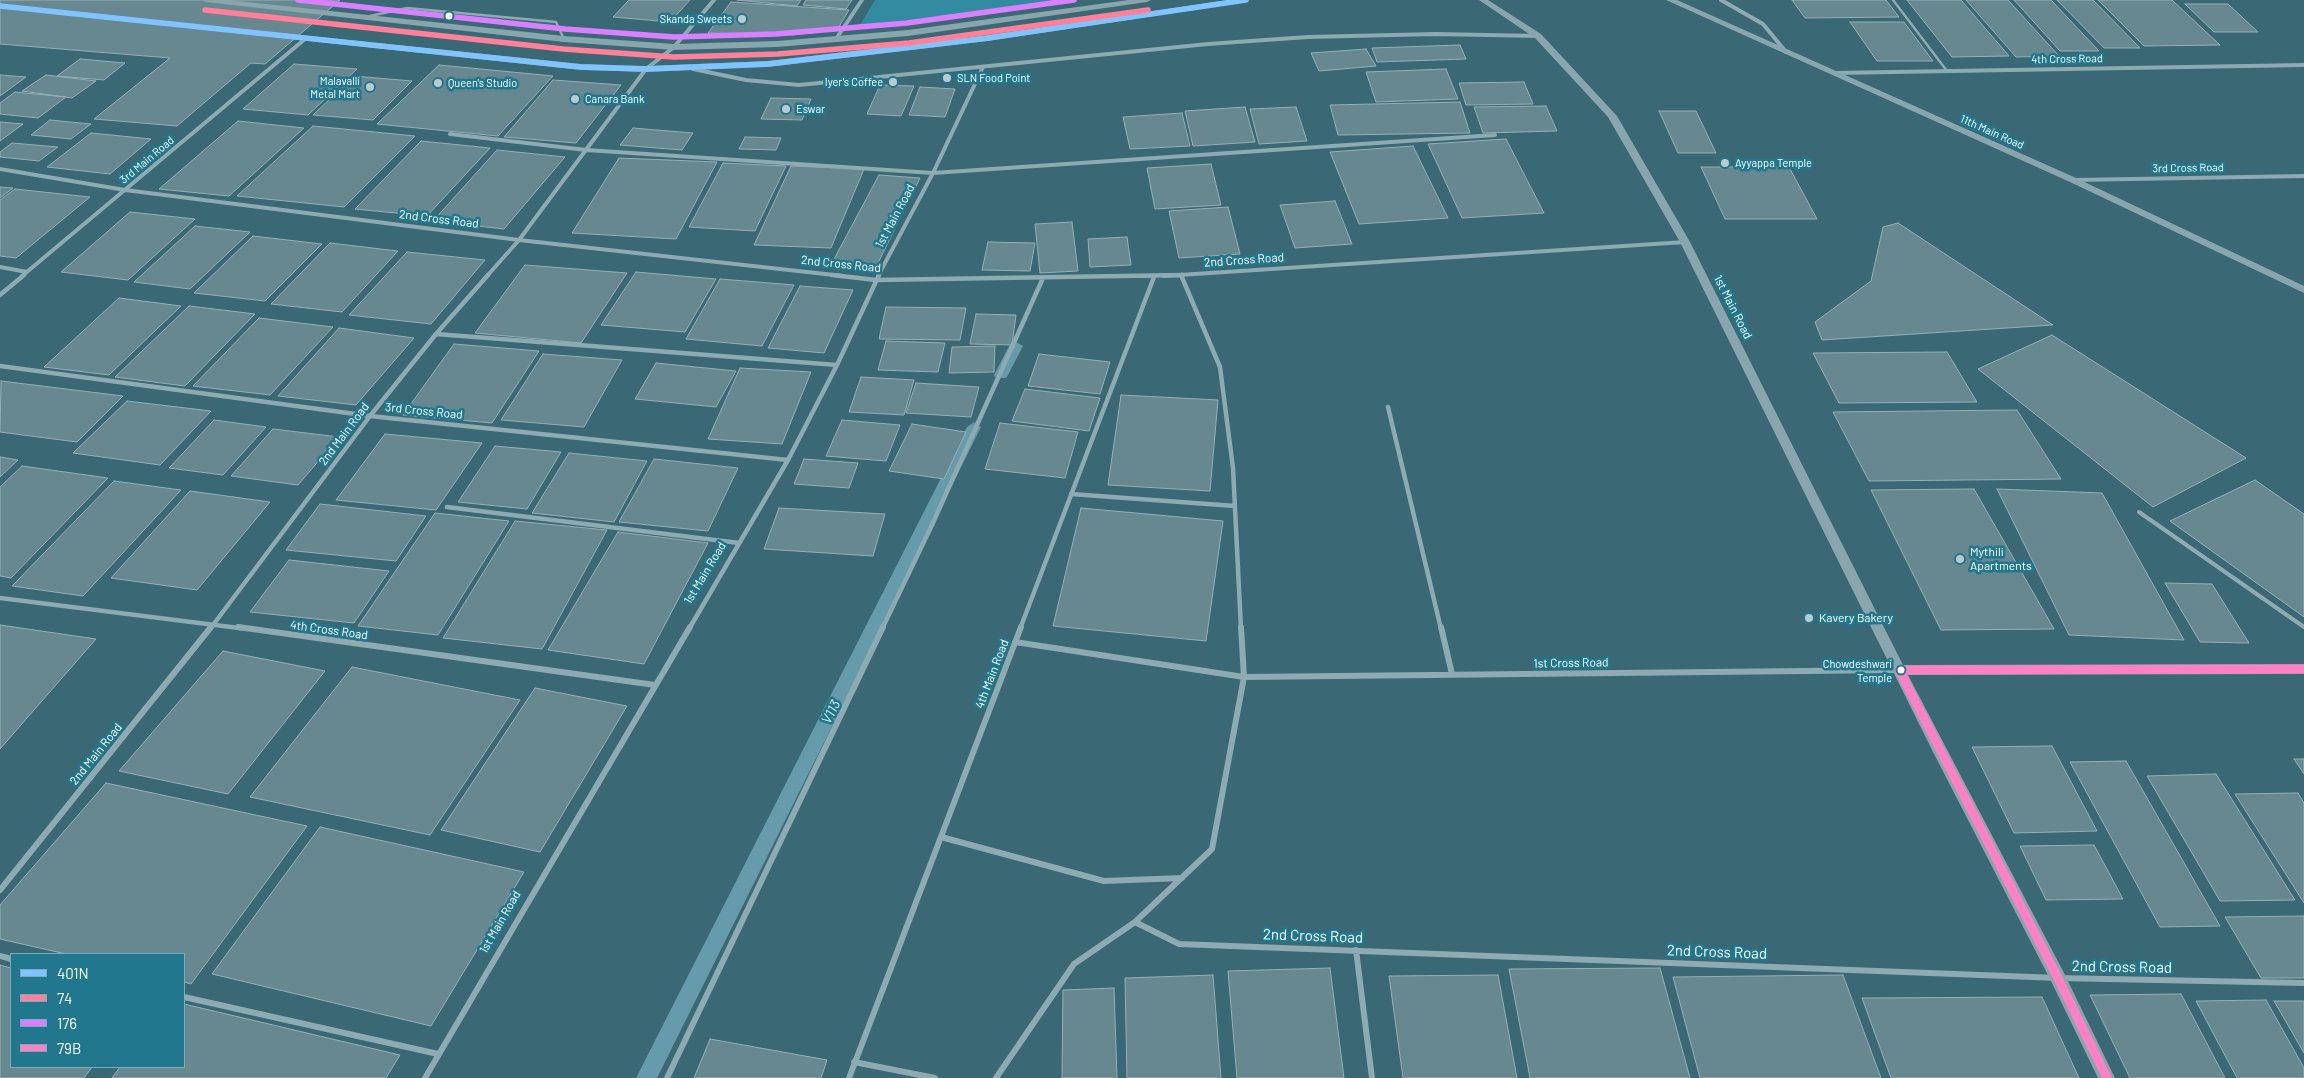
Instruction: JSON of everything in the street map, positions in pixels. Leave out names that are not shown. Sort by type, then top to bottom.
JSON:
[{"type":"main road","points":[[206,0],[564,39],[674,47],[777,44],[908,32],[1147,0]]},
{"type":"main road","points":[[0,6],[581,67],[646,69],[768,64],[988,38],[1246,0]]},
{"type":"main road","name":"1st Main Road","points":[[1483,0],[1538,36],[1612,116],[1685,242],[1899,670],[2058,978],[2107,1078]]},
{"type":"main road","name":"11th Main Road","points":[[1670,0],[1787,54],[2073,180],[2304,290]]},
{"type":"main road","points":[[1899,670],[2304,668]]},
{"type":"street","name":"2nd Main Road","points":[[0,890],[214,624],[370,416],[436,334],[518,240],[646,69],[674,47],[714,0]]},
{"type":"street","points":[[836,39],[862,0]]},
{"type":"street","points":[[1721,0],[1763,24],[1787,54]]},
{"type":"street","points":[[690,68],[746,80],[799,85],[1208,44],[1308,37],[1436,34],[1538,36]]},
{"type":"street","name":"3rd Main Road","points":[[0,295],[305,39]]},
{"type":"street","name":"4th Cross Road","points":[[1830,73],[2304,65]]},
{"type":"street","name":"1st Main Road","points":[[425,1078],[788,460],[837,365],[876,280],[933,173],[983,67]]},
{"type":"street","points":[[450,134],[586,150],[933,173],[1495,135]]},
{"type":"street","name":"2nd Cross Road","points":[[0,169],[126,190],[518,240],[876,280],[1154,277],[1685,242]]},
{"type":"street","name":"3rd Cross Road","points":[[2073,180],[2304,176]]},
{"type":"street","points":[[0,267],[27,272]]},
{"type":"street","points":[[996,1078],[1074,964],[1135,922],[1212,849],[1244,676],[1233,468],[1220,367],[1181,275]]},
{"type":"street","name":"4th Main Road","points":[[848,1078],[1154,277]]},
{"type":"street","points":[[667,1078],[932,525],[1043,278]]},
{"type":"street","points":[[436,334],[837,365]]},
{"type":"street","name":"3rd Cross Road","points":[[0,366],[370,416],[788,460]]},
{"type":"street","points":[[1388,407],[1452,674]]},
{"type":"street","points":[[1071,494],[1235,506]]},
{"type":"street","points":[[447,507],[739,542]]},
{"type":"street","name":"4th Cross Road","points":[[0,598],[214,624],[655,685]]},
{"type":"street","name":"1st Cross Road","points":[[1015,642],[1244,676],[1899,670]]},
{"type":"street","points":[[941,837],[1104,881],[1182,878]]},
{"type":"street","name":"2nd Cross Road","points":[[1135,922],[1179,944],[2058,978],[2304,983]]},
{"type":"street","points":[[1356,950],[1372,1078]]},
{"type":"street","points":[[185,997],[438,1054]]},
{"type":"street","points":[[854,1062],[935,1078]]},
{"type":"lane","points":[[1893,0],[1946,71]]},
{"type":"lane","points":[[363,18],[407,8],[556,22],[564,39]]},
{"type":"lane","points":[[2139,512],[2304,627]]},
{"type":"shaded area","points":[[875,0],[1067,0],[939,17],[860,25]]},
{"type":"building","points":[[0,0],[340,0],[265,64],[251,63],[177,126],[94,119],[170,58],[0,44]]},
{"type":"building","points":[[629,0],[690,0],[670,22],[613,17]]},
{"type":"building","points":[[737,0],[801,0],[797,6]]},
{"type":"building","points":[[806,0],[852,0],[846,9],[803,5]]},
{"type":"building","points":[[1792,0],[1886,0],[1899,17],[1805,18]]},
{"type":"building","points":[[1907,0],[1961,0],[2009,56],[1952,57]]},
{"type":"building","points":[[1966,0],[2008,0],[2059,56],[2016,57]]},
{"type":"building","points":[[2014,0],[2051,0],[2099,51],[2060,51]]},
{"type":"building","points":[[2057,0],[2093,0],[2140,48],[2104,48]]},
{"type":"building","points":[[2098,0],[2172,0],[2220,45],[2144,46]]},
{"type":"building","points":[[731,2],[849,10],[837,30],[793,35],[708,33]]},
{"type":"building","points":[[2185,4],[2228,4],[2258,32],[2214,32]]},
{"type":"building","points":[[1850,22],[1904,22],[1933,61],[1877,61]]},
{"type":"building","points":[[1460,45],[1466,59],[1377,62],[1372,48]]},
{"type":"building","points":[[1366,49],[1376,66],[1319,71],[1311,53]]},
{"type":"building","points":[[80,59],[125,63],[104,80],[57,76]]},
{"type":"building","points":[[294,64],[357,69],[308,115],[243,109]]},
{"type":"building","points":[[439,65],[553,76],[498,136],[377,124]]},
{"type":"building","points":[[1446,69],[1458,99],[1376,102],[1366,72]]},
{"type":"building","points":[[0,75],[26,77],[0,96]]},
{"type":"building","points":[[46,75],[96,81],[72,98],[22,91]]},
{"type":"building","points":[[354,76],[412,81],[373,120],[313,115]]},
{"type":"building","points":[[553,80],[621,85],[576,143],[504,137]]},
{"type":"building","points":[[1524,82],[1533,104],[1466,105],[1459,83]]},
{"type":"building","points":[[880,85],[914,86],[901,116],[867,114]]},
{"type":"building","points":[[920,87],[955,89],[945,117],[909,115]]},
{"type":"building","points":[[15,92],[66,97],[38,118],[0,114],[0,103]]},
{"type":"building","name":"Eswar","points":[[771,98],[811,99],[802,120],[761,119]]},
{"type":"building","points":[[1460,102],[1470,133],[1338,135],[1330,105]]},
{"type":"building","points":[[1546,106],[1557,131],[1483,133],[1474,107]]},
{"type":"building","points":[[1245,107],[1255,142],[1193,146],[1185,111]]},
{"type":"building","points":[[1296,107],[1307,141],[1259,144],[1250,109]]},
{"type":"building","points":[[1659,111],[1696,111],[1716,153],[1678,153]]},
{"type":"building","points":[[1182,113],[1190,146],[1130,149],[1123,117]]},
{"type":"building","points":[[50,120],[91,124],[71,139],[31,135]]},
{"type":"building","points":[[238,121],[304,128],[229,196],[159,189]]},
{"type":"building","points":[[0,122],[23,124],[0,141]]},
{"type":"building","points":[[313,126],[415,136],[344,207],[237,196]]},
{"type":"building","points":[[633,128],[693,133],[682,150],[620,145]]},
{"type":"building","points":[[91,133],[151,139],[110,174],[47,167]]},
{"type":"building","points":[[745,137],[781,138],[776,150],[739,149]]},
{"type":"building","points":[[1506,139],[1544,213],[1462,218],[1428,144]]},
{"type":"building","points":[[421,141],[490,148],[427,216],[355,209]]},
{"type":"building","points":[[12,143],[58,147],[39,161],[0,157],[0,152]]},
{"type":"building","points":[[1413,146],[1448,218],[1359,224],[1330,152]]},
{"type":"building","points":[[497,150],[565,157],[504,229],[433,221]]},
{"type":"building","points":[[619,158],[717,162],[676,239],[572,233]]},
{"type":"building","points":[[723,163],[786,166],[755,231],[689,227]]},
{"type":"building","points":[[1211,164],[1221,205],[1155,209],[1147,168]]},
{"type":"building","points":[[791,166],[864,169],[831,248],[754,245]]},
{"type":"building","points":[[1701,167],[1789,167],[1817,219],[1725,219]]},
{"type":"building","points":[[879,175],[920,178],[877,265],[833,261]]},
{"type":"building","points":[[0,187],[13,188],[0,198]]},
{"type":"building","points":[[15,189],[90,197],[16,258],[0,256],[0,200]]},
{"type":"building","points":[[1335,201],[1352,244],[1295,248],[1280,205]]},
{"type":"building","points":[[1228,207],[1240,254],[1179,258],[1169,211]]},
{"type":"building","points":[[130,212],[195,219],[128,280],[61,272]]},
{"type":"building","points":[[1072,222],[1078,271],[1040,273],[1035,224]]},
{"type":"building","points":[[1898,223],[2053,325],[1822,340],[1815,322],[1871,281],[1883,227]]},
{"type":"building","points":[[195,226],[250,232],[190,289],[134,282]]},
{"type":"building","points":[[253,236],[322,244],[265,301],[194,293]]},
{"type":"building","points":[[1127,237],[1131,265],[1090,267],[1088,239]]},
{"type":"building","points":[[988,242],[1035,243],[1030,271],[982,270]]},
{"type":"building","points":[[330,243],[398,251],[342,312],[271,304]]},
{"type":"building","points":[[407,252],[485,260],[431,324],[349,315]]},
{"type":"building","points":[[525,265],[627,273],[581,343],[475,333]]},
{"type":"building","points":[[636,272],[716,279],[685,332],[601,325]]},
{"type":"building","points":[[720,279],[794,285],[762,346],[686,339]]},
{"type":"building","points":[[800,286],[853,290],[824,353],[768,348]]},
{"type":"building","points":[[119,298],[181,306],[109,375],[44,367]]},
{"type":"building","points":[[189,306],[255,314],[185,386],[115,377]]},
{"type":"building","points":[[886,307],[966,308],[960,340],[879,339]]},
{"type":"building","points":[[976,314],[1016,315],[1012,345],[970,344]]},
{"type":"building","points":[[259,318],[333,327],[270,395],[193,386]]},
{"type":"building","points":[[339,328],[414,338],[356,405],[278,396]]},
{"type":"building","points":[[2052,335],[2246,458],[2153,507],[1978,369]]},
{"type":"building","points":[[886,341],[945,343],[938,372],[878,370]]},
{"type":"building","points":[[454,344],[539,351],[492,423],[403,415]]},
{"type":"building","points":[[995,346],[994,372],[949,373],[952,347]]},
{"type":"building","points":[[1947,352],[1977,402],[1839,403],[1813,353]]},
{"type":"building","points":[[543,354],[622,360],[584,427],[501,420]]},
{"type":"building","points":[[1039,354],[1110,362],[1100,394],[1028,386]]},
{"type":"building","points":[[656,363],[736,371],[716,407],[635,399]]},
{"type":"building","points":[[740,368],[811,372],[782,444],[708,439]]},
{"type":"building","points":[[861,377],[914,380],[904,415],[849,412]]},
{"type":"building","points":[[1,381],[123,396],[77,442],[0,432]]},
{"type":"building","points":[[916,383],[979,387],[971,417],[906,413]]},
{"type":"building","points":[[1025,389],[1100,398],[1089,431],[1012,421]]},
{"type":"building","points":[[1121,395],[1218,400],[1210,491],[1108,485]]},
{"type":"building","points":[[127,401],[211,411],[160,465],[73,453]]},
{"type":"building","points":[[2017,410],[2061,479],[1869,481],[1833,412]]},
{"type":"building","points":[[214,420],[266,427],[223,475],[169,468]]},
{"type":"building","points":[[842,420],[900,425],[886,461],[826,456]]},
{"type":"building","points":[[1000,423],[1078,432],[1065,478],[985,469]]},
{"type":"building","points":[[912,424],[966,432],[944,479],[889,471]]},
{"type":"building","points":[[273,429],[339,437],[298,485],[231,476]]},
{"type":"building","points":[[385,434],[482,443],[436,510],[336,500]]},
{"type":"building","points":[[495,446],[561,452],[527,509],[458,502]]},
{"type":"building","points":[[569,453],[647,461],[614,522],[532,513]]},
{"type":"building","points":[[0,457],[18,460],[0,477]]},
{"type":"building","points":[[654,459],[738,468],[708,531],[619,522]]},
{"type":"building","points":[[804,459],[858,463],[849,488],[794,484]]},
{"type":"building","points":[[22,466],[108,478],[11,578],[0,576],[0,487]]},
{"type":"building","points":[[2255,480],[2304,514],[2304,617],[2170,521]]},
{"type":"building","points":[[114,481],[181,490],[83,596],[12,586]]},
{"type":"building","name":"Mythili Apartments","points":[[1974,489],[2054,629],[1941,630],[1871,490]]},
{"type":"building","points":[[1997,489],[2102,493],[2184,640],[2069,635]]},
{"type":"building","points":[[190,491],[270,502],[197,590],[111,578]]},
{"type":"building","points":[[320,504],[426,516],[396,561],[286,550]]},
{"type":"building","points":[[779,508],[885,514],[873,556],[764,549]]},
{"type":"building","points":[[1081,508],[1223,521],[1206,641],[1053,626]]},
{"type":"building","points":[[435,513],[509,521],[438,635],[358,626]]},
{"type":"building","points":[[515,521],[607,530],[542,649],[443,638]]},
{"type":"building","points":[[618,532],[708,543],[644,664],[548,650]]},
{"type":"building","points":[[289,560],[389,571],[354,623],[250,612]]},
{"type":"building","points":[[2165,583],[2212,584],[2249,643],[2200,642]]},
{"type":"building","points":[[0,625],[96,639],[0,749]]},
{"type":"building","points":[[223,651],[325,671],[228,794],[119,771]]},
{"type":"building","points":[[352,667],[520,700],[430,835],[250,797]]},
{"type":"building","points":[[535,688],[627,706],[540,852],[441,830]]},
{"type":"building","points":[[2052,746],[2097,831],[2014,833],[1972,747]]},
{"type":"building","points":[[2294,759],[2304,759],[2304,774]]},
{"type":"building","points":[[2126,761],[2220,926],[2160,927],[2070,762]]},
{"type":"building","points":[[2216,774],[2295,900],[2220,901],[2147,776]]},
{"type":"building","points":[[106,783],[307,826],[191,984],[185,982],[185,953],[62,953],[0,939],[0,905]]},
{"type":"building","points":[[2298,793],[2304,803],[2304,903],[2235,794]]},
{"type":"building","points":[[320,827],[524,872],[431,1026],[212,974]]},
{"type":"building","points":[[2094,845],[2123,899],[2046,900],[2020,846]]},
{"type":"building","points":[[2304,916],[2304,978],[2261,978],[2225,917]]},
{"type":"building","points":[[0,965],[10,968],[10,1068],[91,1068],[84,1078],[0,1078]]},
{"type":"building","points":[[1330,968],[1344,1078],[1237,1078],[1228,971]]},
{"type":"building","points":[[1660,968],[1690,1078],[1530,1078],[1509,969]]},
{"type":"building","points":[[1213,975],[1221,1078],[1127,1078],[1125,978]]},
{"type":"building","points":[[1498,975],[1517,1078],[1403,1078],[1389,976]]},
{"type":"building","points":[[1843,975],[1881,1078],[1700,1078],[1673,977]]},
{"type":"building","points":[[1114,988],[1117,1078],[1062,1078],[1063,990]]},
{"type":"building","points":[[2181,994],[2225,1078],[2130,1078],[2090,995]]},
{"type":"building","points":[[2042,997],[2079,1078],[1891,1078],[1862,998]]},
{"type":"building","points":[[2266,1000],[2304,1068],[2304,1078],[2237,1078],[2196,1001]]},
{"type":"building","points":[[2274,1001],[2304,1001],[2304,1053]]},
{"type":"building","points":[[185,1004],[400,1055],[386,1078],[112,1078],[119,1068],[185,1068]]},
{"type":"building","points":[[710,1039],[827,1060],[821,1078],[694,1078]]},
{"type":"waterway","name":"V113","points":[[1001,375],[1016,346]]},
{"type":"waterway","name":"V113","points":[[646,1078],[974,427]]},
{"type":"transit line","name":"176","points":[[298,0],[565,29],[674,37],[776,34],[907,23],[1074,0]]},
{"type":"transit line","name":"401N","points":[[0,6],[581,67],[646,69],[768,64],[988,38],[1246,0]]},
{"type":"transit line","name":"74","points":[[205,10],[563,49],[674,57],[778,54],[909,43],[1148,10]]},
{"type":"transit line","name":"79B","points":[[2107,1078],[2058,978],[1899,670],[2304,669]]},
{"type":"place","name":"Skanda Sweets","points":[[742,19]]},
{"type":"place","name":"SLN Food Point","points":[[947,78]]},
{"type":"place","name":"Iyer's Coffee","points":[[893,82]]},
{"type":"place","name":"Queen's Studio","points":[[438,83]]},
{"type":"place","name":"Malavalli Metal Mart","points":[[370,87]]},
{"type":"place","name":"Canara Bank","points":[[575,99]]},
{"type":"place","name":"Eswar","points":[[786,109]]},
{"type":"place","name":"Ayyappa Temple","points":[[1725,163]]},
{"type":"place","name":"Mythili Apartments","points":[[1960,559]]},
{"type":"place","name":"Kavery Bakery","points":[[1809,618]]},
{"type":"place","name":"Chowdeshwari Temple","points":[[1901,670]]}]
